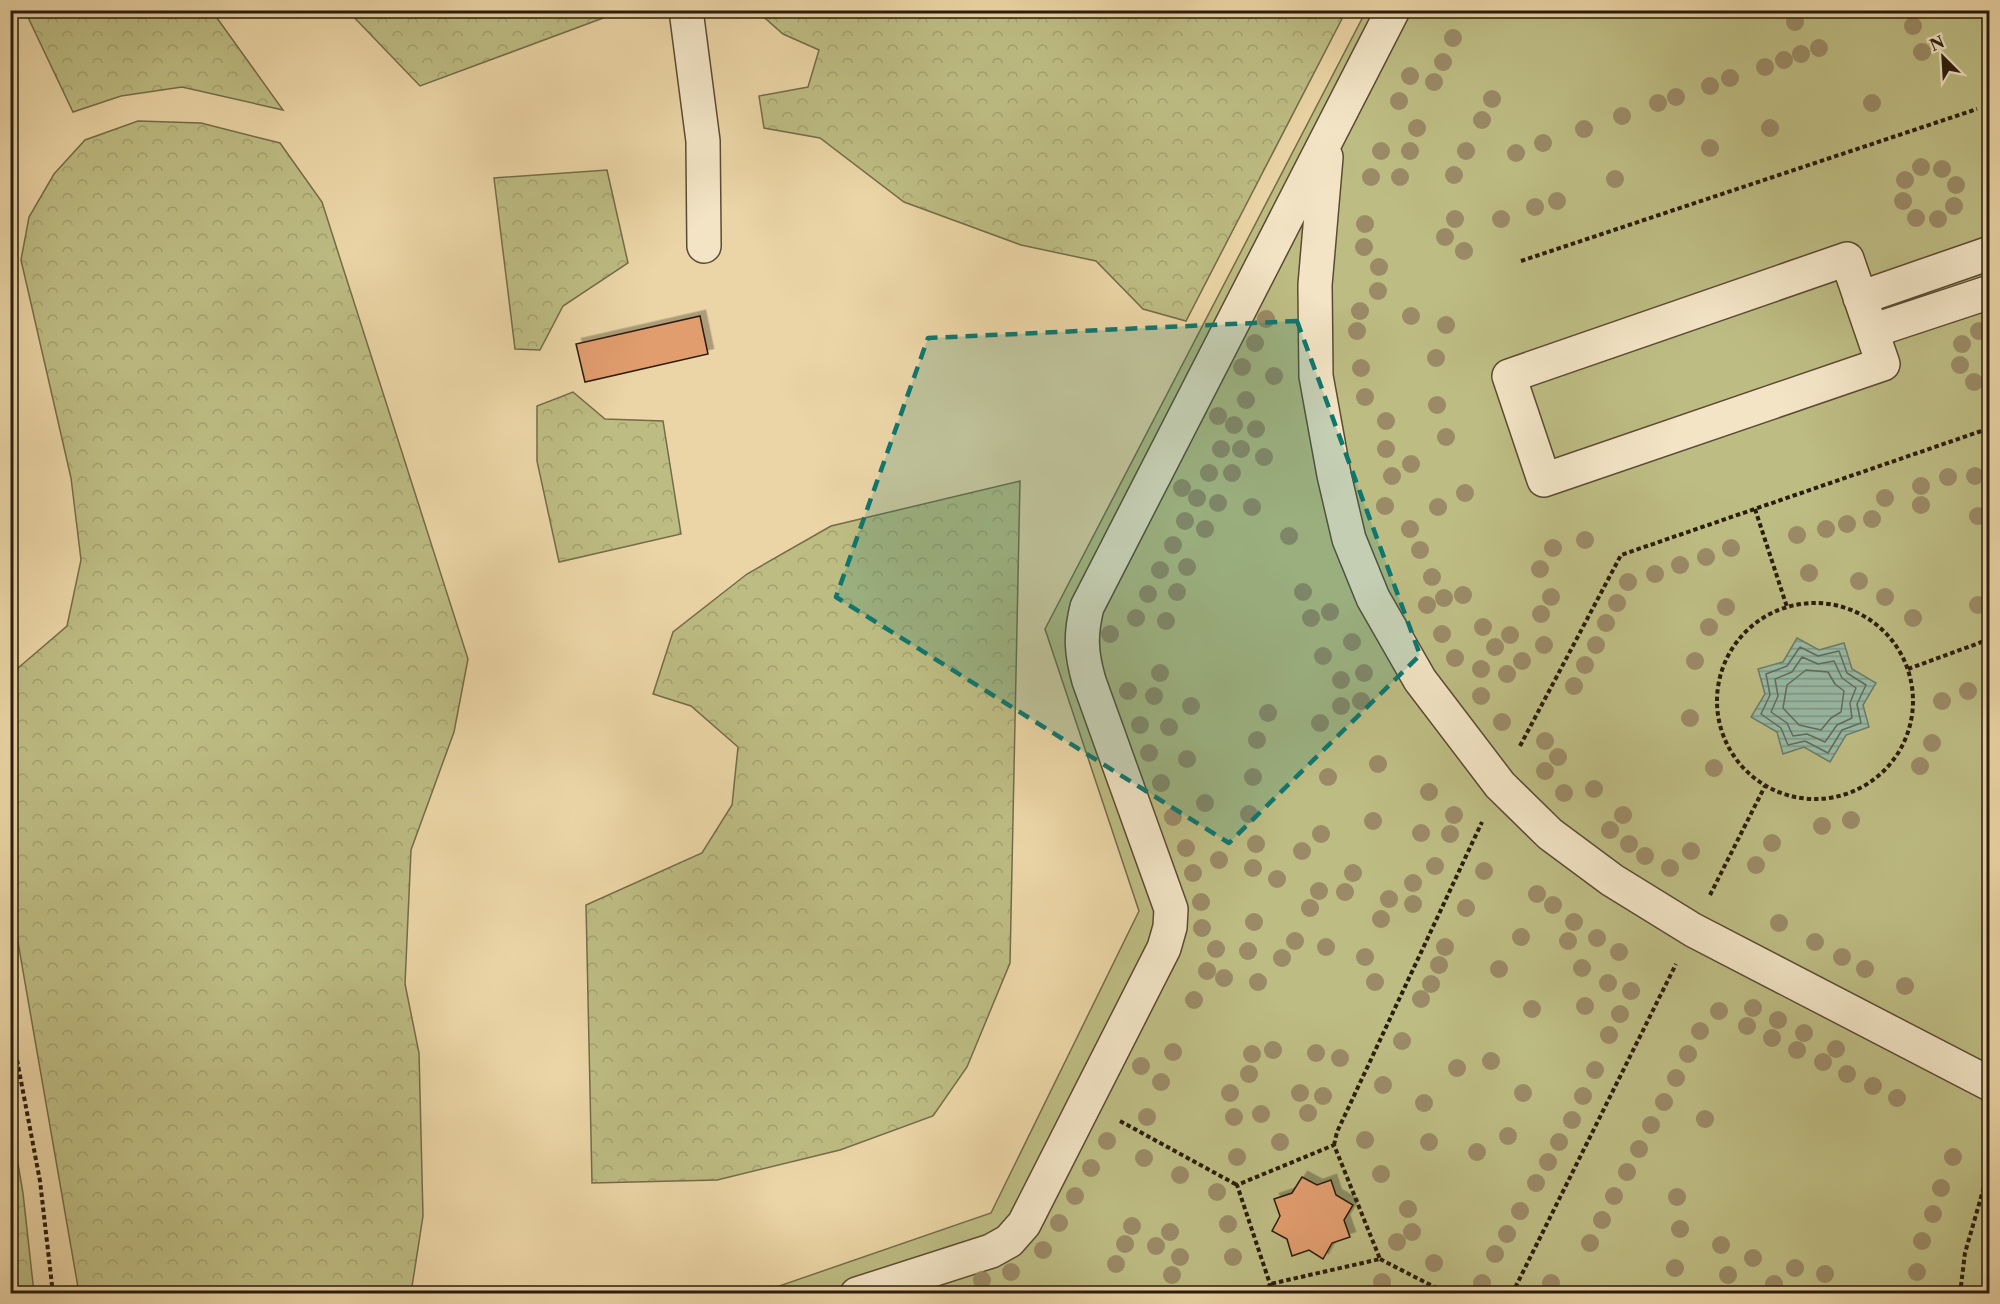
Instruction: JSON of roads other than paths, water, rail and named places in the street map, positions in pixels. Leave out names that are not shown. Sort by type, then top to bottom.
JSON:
[{"type":"street","points":[[686,10],[703,141],[704,246]]},
{"type":"street","points":[[857,1293],[991,1251],[1009,1241],[1023,1224],[1164,948],[1170,927],[1171,909],[1089,681],[1082,655],[1080,634],[1087,607],[1394,10]]},
{"type":"street","points":[[1327,140],[1315,285],[1316,376],[1334,475],[1349,538],[1373,598],[1420,680],[1500,785],[1550,834],[1612,880],[1692,930],[1989,1084]]},
{"type":"street","points":[[1860,298],[1989,253]]},
{"type":"street","points":[[1847,259],[1860,298],[1883,364],[1544,480],[1509,376],[1847,259]]},
{"type":"street","points":[[1872,331],[1989,292]]},
{"type":"water","points":[[1797,638],[1819,650],[1844,643],[1852,669],[1876,683],[1863,705],[1869,727],[1846,735],[1830,762],[1804,747],[1783,754],[1777,732],[1751,717],[1765,694],[1758,669],[1783,662]]}]
